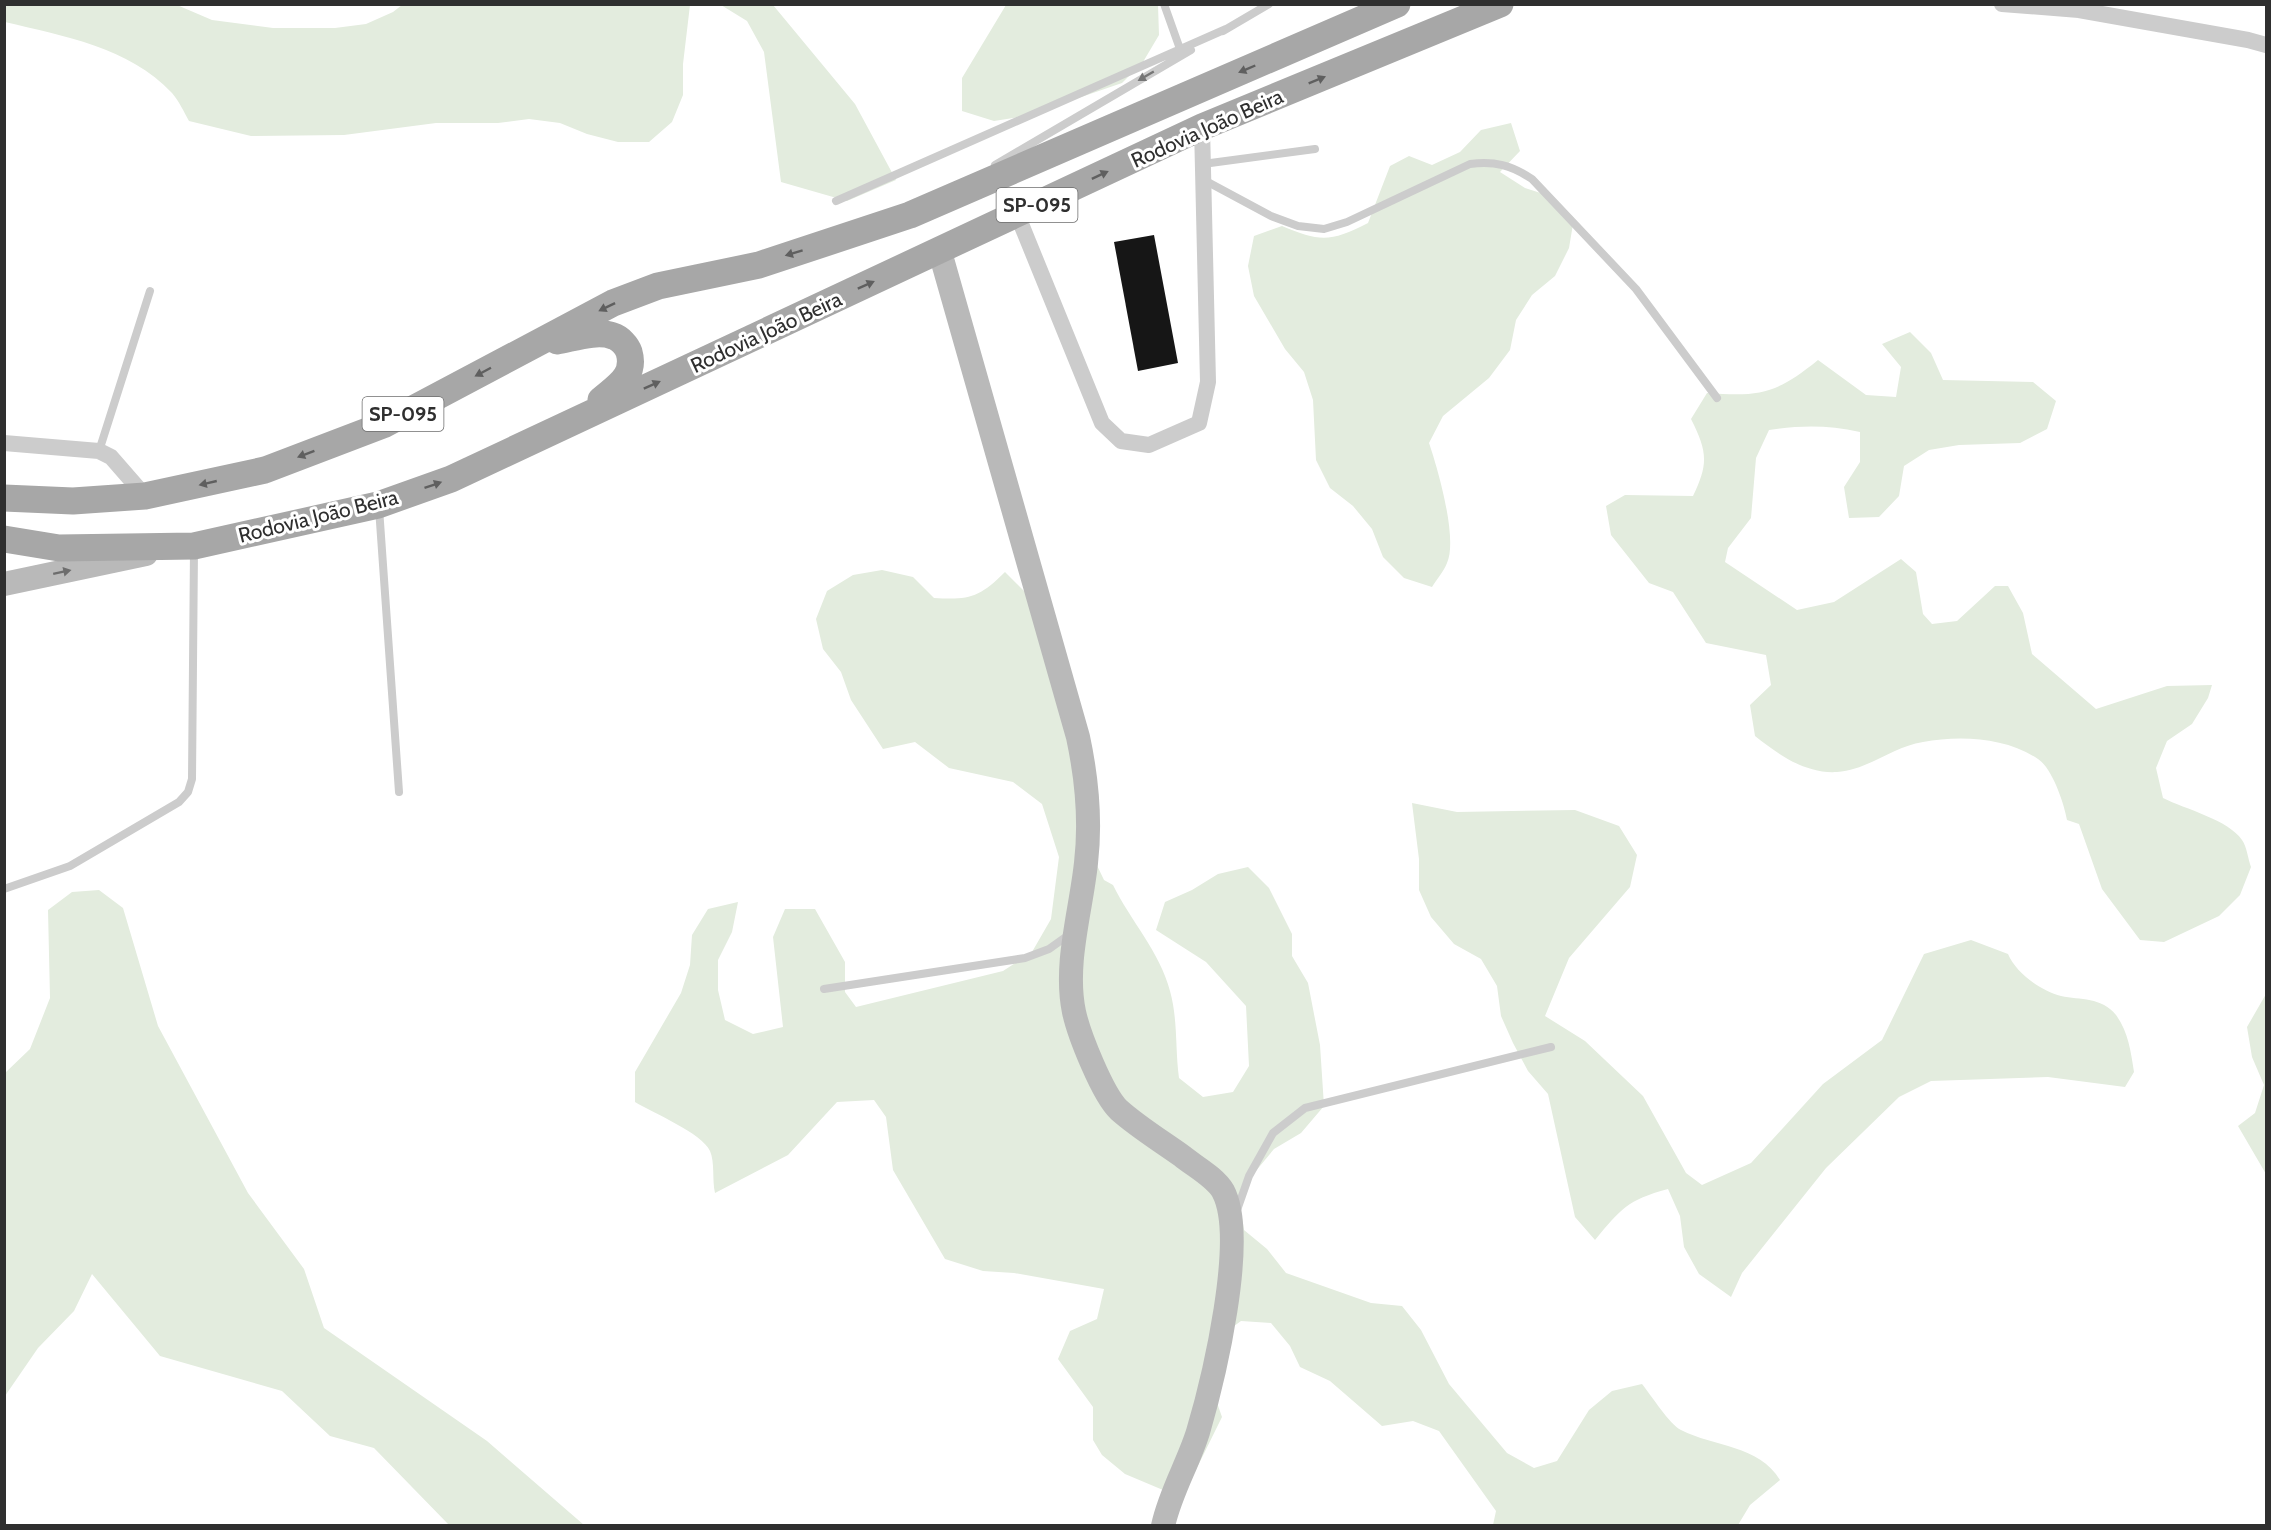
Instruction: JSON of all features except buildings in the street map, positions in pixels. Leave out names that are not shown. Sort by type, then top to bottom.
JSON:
[{"type":"main road","name":"Rodovia João Beira","points":[[4,498],[73,501],[146,496],[265,470],[383,425],[613,303],[658,286],[759,265],[910,215],[1397,4]]},
{"type":"main road","name":"Rodovia João Beira","points":[[4,540],[58,548],[184,547],[378,504],[451,479],[1202,127],[1500,4]]},
{"type":"main road","points":[[534,345],[594,335],[613,336],[628,346],[632,362],[628,376],[579,418]]},
{"type":"street","points":[[2002,4],[2079,10],[2248,39],[2266,45]]},
{"type":"street","points":[[1017,214],[1102,423],[1121,441],[1149,445],[1199,423],[1208,382],[1202,127]]},
{"type":"street","points":[[939,252],[1075,725],[1086,771],[1089,813],[1086,861],[1071,976],[1074,1012],[1092,1063],[1118,1109],[1202,1171],[1223,1191],[1232,1225],[1231,1269],[1213,1373],[1197,1434],[1167,1509],[1163,1526]]},
{"type":"street","points":[[4,443],[99,451],[111,457],[146,496]]},
{"type":"street","points":[[4,584],[184,547]]},
{"type":"lane","points":[[1164,4],[1180,50]]},
{"type":"lane","points":[[910,215],[1269,4]]},
{"type":"lane","points":[[836,201],[1226,29]]},
{"type":"lane","points":[[1203,172],[1315,148]]},
{"type":"lane","points":[[1203,172],[1271,216],[1298,226],[1324,229],[1347,222],[1470,164],[1491,162],[1515,168],[1532,179],[1636,289],[1717,398]]},
{"type":"lane","points":[[99,451],[150,291]]},
{"type":"lane","points":[[378,504],[399,792]]},
{"type":"lane","points":[[4,889],[70,866],[179,802],[188,792],[192,778],[184,547]]},
{"type":"lane","points":[[824,988],[1025,958],[1049,949],[1077,929]]},
{"type":"lane","points":[[1232,1225],[1249,1176],[1273,1133],[1305,1108],[1551,1047]]},
{"type":"shaded area","points":[[5,4],[177,5],[212,20],[273,28],[335,28],[366,24],[393,12],[402,5],[690,5],[683,64],[683,95],[672,122],[649,142],[618,142],[587,134],[560,123],[529,119],[498,123],[436,123],[344,135],[251,136],[189,121],[172,93],[136,64],[72,38],[5,22]]},
{"type":"shaded area","points":[[721,5],[773,5],[855,104],[896,180],[847,201],[781,182],[764,52],[747,21]]},
{"type":"shaded area","points":[[1006,5],[1158,5],[1159,35],[1143,62],[1122,83],[1026,116],[994,121],[962,111],[962,78]]},
{"type":"shaded area","points":[[1511,123],[1520,151],[1500,172],[1525,188],[1553,197],[1574,218],[1569,248],[1555,276],[1532,295],[1516,320],[1510,350],[1489,378],[1443,416],[1429,443],[1446,504],[1450,538],[1447,563],[1432,587],[1404,578],[1383,557],[1372,529],[1353,506],[1330,488],[1316,460],[1313,400],[1304,372],[1285,349],[1254,296],[1248,266],[1254,236],[1282,226],[1316,237],[1335,237],[1344,234],[1368,223],[1390,166],[1409,156],[1432,165],[1460,152],[1481,130]]},
{"type":"shaded area","points":[[1910,332],[1931,353],[1943,380],[2033,382],[2056,401],[2047,429],[2020,443],[1959,445],[1929,450],[1904,466],[1899,496],[1879,517],[1849,518],[1844,487],[1860,462],[1860,432],[1815,426],[1769,430],[1756,458],[1751,518],[1728,548],[1725,562],[1797,610],[1834,602],[1901,559],[1916,572],[1923,614],[1932,624],[1957,621],[1995,586],[2008,586],[2023,613],[2032,654],[2096,709],[2167,686],[2212,685],[2208,698],[2192,724],[2167,741],[2156,768],[2163,798],[2217,821],[2236,833],[2244,843],[2251,867],[2240,895],[2219,916],[2164,942],[2140,940],[2102,889],[2079,824],[2067,820],[2060,796],[2048,770],[2038,759],[2025,752],[1997,742],[1967,739],[1937,740],[1912,745],[1859,767],[1825,772],[1793,762],[1764,743],[1755,736],[1750,705],[1771,685],[1766,655],[1706,643],[1673,592],[1649,583],[1611,535],[1606,506],[1625,495],[1693,496],[1702,475],[1704,457],[1691,419],[1707,393],[1741,394],[1767,391],[1790,380],[1818,360],[1866,395],[1896,397],[1901,367],[1882,344]]},
{"type":"shaded area","points":[[882,570],[913,577],[934,598],[946,599],[973,596],[1005,572],[1058,625],[1092,855],[1104,880],[1113,885],[1159,963],[1173,1002],[1179,1078],[1203,1097],[1233,1092],[1249,1066],[1246,1006],[1206,962],[1156,930],[1165,902],[1192,890],[1218,874],[1248,867],[1269,888],[1292,934],[1292,956],[1308,983],[1320,1045],[1324,1106],[1301,1133],[1274,1149],[1255,1172],[1239,1199],[1244,1230],[1267,1249],[1286,1273],[1371,1303],[1402,1306],[1421,1330],[1449,1384],[1507,1453],[1534,1468],[1557,1461],[1589,1410],[1612,1391],[1642,1384],[1666,1416],[1681,1430],[1748,1453],[1771,1468],[1780,1480],[1750,1505],[1738,1525],[1493,1525],[1496,1511],[1439,1431],[1413,1421],[1382,1426],[1330,1381],[1300,1367],[1290,1346],[1271,1323],[1241,1321],[1215,1340],[1216,1400],[1222,1417],[1182,1498],[1125,1474],[1102,1455],[1093,1440],[1093,1407],[1058,1359],[1070,1331],[1097,1319],[1104,1289],[1014,1273],[983,1271],[945,1259],[893,1170],[886,1117],[874,1100],[837,1102],[788,1155],[715,1193],[712,1155],[705,1144],[688,1130],[635,1102],[635,1072],[681,993],[690,965],[692,935],[708,909],[738,902],[732,932],[718,960],[718,990],[725,1020],[753,1034],[783,1027],[773,937],[785,909],[815,909],[845,962],[845,992],[856,1007],[1003,971],[1032,952],[1051,919],[1059,857],[1042,804],[1013,782],[949,768],[915,742],[883,749],[851,700],[841,672],[823,649],[816,619],[827,591],[853,575]]},
{"type":"shaded area","points":[[1412,803],[1457,812],[1575,810],[1619,826],[1637,855],[1630,887],[1569,958],[1545,1016],[1585,1041],[1643,1096],[1686,1173],[1702,1185],[1751,1163],[1823,1084],[1882,1040],[1924,954],[1971,940],[2008,954],[2023,974],[2053,994],[2090,1000],[2110,1009],[2120,1021],[2126,1035],[2134,1072],[2125,1087],[2048,1077],[1931,1081],[1899,1097],[1826,1168],[1742,1273],[1731,1297],[1699,1274],[1684,1247],[1680,1216],[1668,1189],[1643,1197],[1626,1207],[1595,1240],[1575,1217],[1548,1094],[1528,1071],[1513,1043],[1501,1016],[1497,986],[1481,959],[1454,944],[1431,917],[1419,890],[1419,859]]},
{"type":"shaded area","points":[[99,890],[123,908],[158,1026],[248,1193],[304,1269],[324,1328],[487,1441],[584,1525],[449,1525],[374,1448],[330,1436],[282,1391],[160,1356],[92,1274],[74,1311],[38,1348],[5,1396],[5,1073],[30,1049],[50,998],[48,910],[72,892]]},
{"type":"shaded area","points":[[2266,994],[2266,1174],[2238,1126],[2255,1113],[2264,1085],[2252,1057],[2247,1027]]}]
